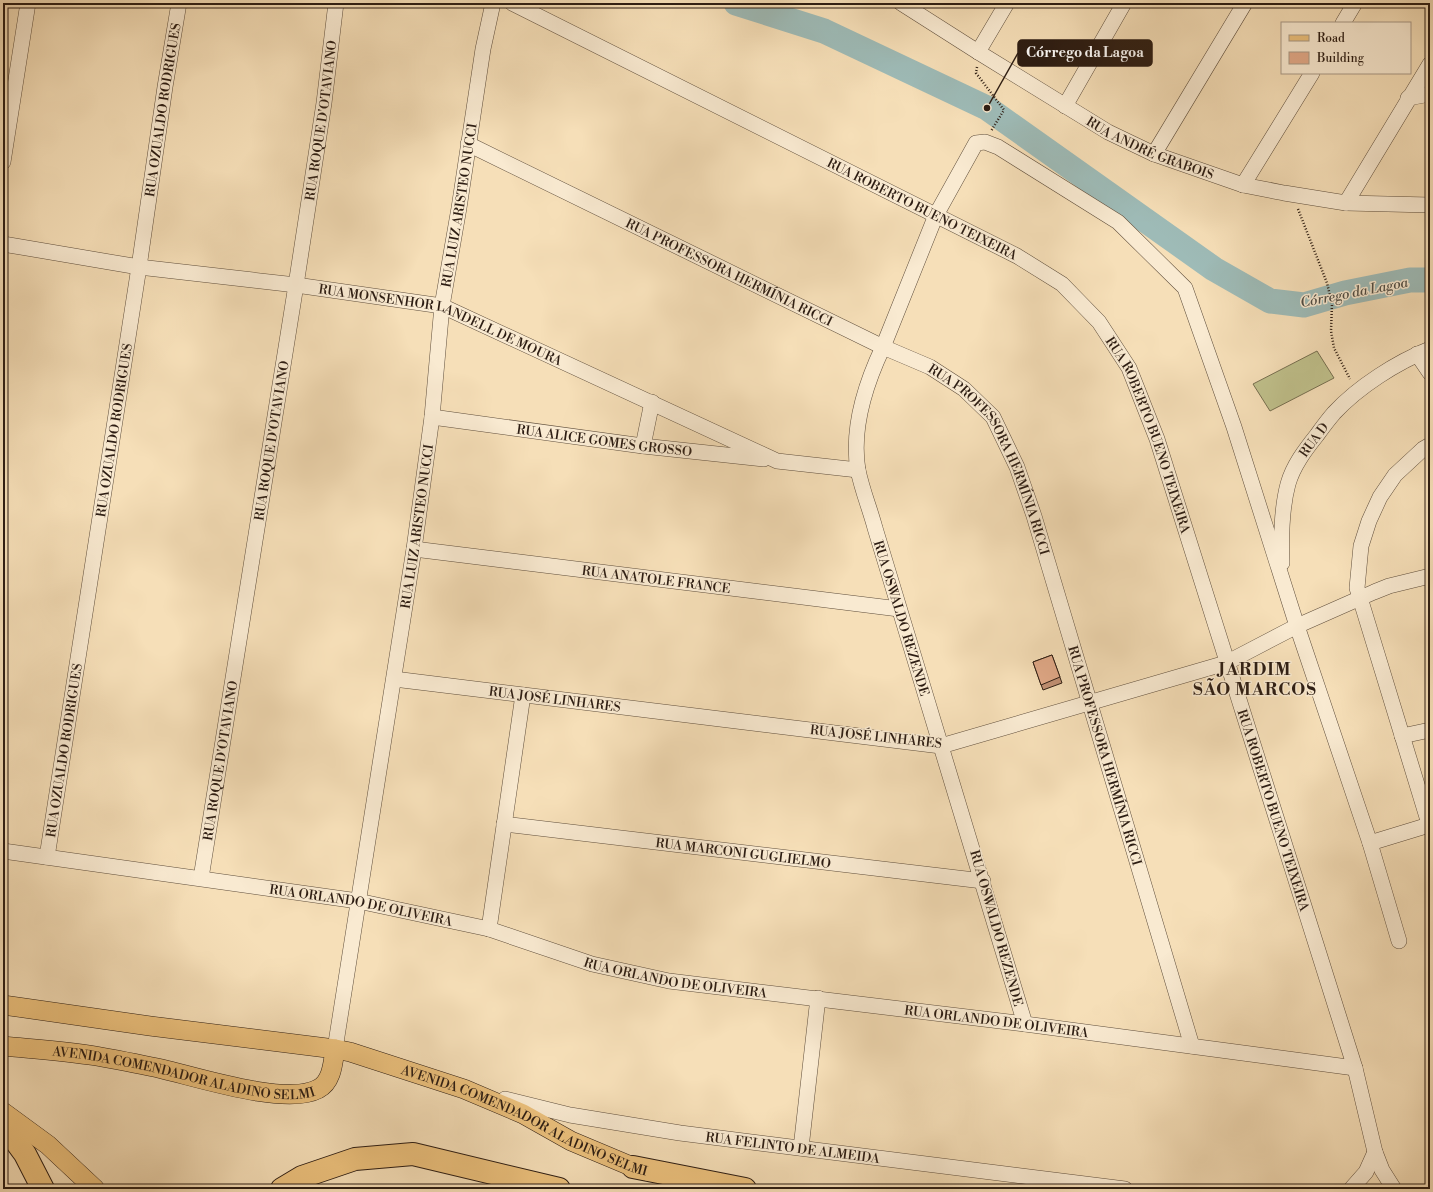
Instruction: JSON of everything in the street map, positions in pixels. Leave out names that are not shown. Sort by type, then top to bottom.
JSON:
[{"type":"highway","points":[[3,1124],[25,1154],[43,1189]]},
{"type":"highway","points":[[282,1189],[302,1177],[356,1159],[412,1154],[559,1189]]},
{"type":"highway","points":[[632,1167],[745,1189]]},
{"type":"main road","name":"AVENIDA COMENDADOR ALADINO SELMI","points":[[3,1005],[150,1026],[335,1049],[398,1067],[464,1089],[523,1114],[571,1140],[632,1167],[715,1189]]},
{"type":"main road","name":"AVENIDA COMENDADOR ALADINO SELMI","points":[[3,1046],[95,1056],[160,1069],[238,1088],[290,1095],[308,1093],[320,1089],[329,1078],[335,1049]]},
{"type":"main road","points":[[3,1112],[48,1145],[95,1189]]},
{"type":"street","points":[[3,162],[28,3]]},
{"type":"street","name":"RUA OZUALDO RODRIGUES","points":[[47,857],[139,266],[164,94],[180,3]]},
{"type":"street","name":"RUA ROQUE D'OTAVIANO","points":[[201,878],[296,285],[324,103],[336,3]]},
{"type":"street","name":"RUA LUIZ ARISTEO NUCCI","points":[[335,1049],[414,549],[432,417],[442,306],[459,208],[483,49],[493,3]]},
{"type":"street","name":"RUA ROBERTO BUENO TEIXEIRA","points":[[512,3],[1017,256],[1062,284],[1104,328],[1129,368],[1157,439],[1355,1068],[1375,1152],[1382,1170],[1394,1189]]},
{"type":"street","name":"RUA ANDRÉ GRABOIS","points":[[901,3],[1108,132],[1154,154],[1243,185],[1291,194],[1346,203],[1430,205]]},
{"type":"street","points":[[978,52],[1007,3]]},
{"type":"street","points":[[1065,106],[1124,3]]},
{"type":"street","points":[[1154,154],[1245,3]]},
{"type":"street","points":[[1344,22],[1355,3]]},
{"type":"street","points":[[1346,203],[1408,98],[1430,64]]},
{"type":"street","points":[[1243,185],[1311,74]]},
{"type":"street","points":[[1408,98],[1430,94]]},
{"type":"street","name":"RUA OSWALDO REZENDE","points":[[1025,1024],[858,470],[856,439],[860,411],[867,383],[936,215],[976,143],[984,142],[998,148],[1118,222],[1185,288],[1234,427],[1282,580]]},
{"type":"street","name":"RUA PROFESSORA HERMÍNIA RICCI","points":[[468,144],[883,347],[930,368],[964,389],[993,417],[1017,467],[1036,524],[1192,1046]]},
{"type":"street","name":"RUA MONSENHOR LANDELL DE MOURA","points":[[3,244],[139,266],[296,285],[442,306],[777,461],[858,470]]},
{"type":"street","points":[[1423,352],[1430,373]]},
{"type":"street","name":"RUA D","points":[[1282,580],[1281,532],[1283,507],[1288,483],[1296,464],[1307,447],[1334,413],[1389,370],[1423,352]]},
{"type":"street","points":[[642,446],[652,402]]},
{"type":"street","name":"RUA ALICE GOMES GROSSO","points":[[432,417],[642,446],[777,461]]},
{"type":"street","points":[[1370,843],[1430,826],[1359,600],[1357,588],[1361,546],[1369,521],[1377,503],[1395,475],[1423,449],[1430,445]]},
{"type":"street","name":"RUA ANATOLE FRANCE","points":[[414,549],[899,609]]},
{"type":"street","name":"RUA JOSÉ LINHARES","points":[[394,679],[941,746],[1226,662],[1297,626],[1389,586],[1430,576]]},
{"type":"street","points":[[1282,580],[1370,843],[1399,941]]},
{"type":"street","points":[[489,929],[523,695]]},
{"type":"street","points":[[1402,736],[1430,730]]},
{"type":"street","name":"RUA MARCONI GUGLIELMO","points":[[504,824],[983,881]]},
{"type":"street","name":"RUA ORLANDO DE OLIVEIRA","points":[[3,851],[358,901],[489,929],[592,964],[662,979],[1025,1024],[1355,1068]]},
{"type":"street","points":[[801,1148],[818,998]]},
{"type":"street","name":"RUA FELINTO DE ALMEIDA","points":[[464,1089],[570,1115],[680,1133],[1125,1189]]},
{"type":"street","points":[[1351,1189],[1366,1172],[1375,1152]]},
{"type":"path","points":[[978,52],[976,73],[1004,110],[991,130]]},
{"type":"path","points":[[1291,194],[1301,215],[1327,283],[1332,304],[1331,331],[1334,348],[1358,393]]},
{"type":"green space","points":[[1317,351],[1334,378],[1270,411],[1253,384]]},
{"type":"building","points":[[1052,655],[1060,677],[1041,685],[1033,662]]},
{"type":"waterway","name":"Córrego da Lagoa","points":[[736,3],[824,31],[987,108],[1214,269],[1270,301],[1304,305],[1345,293],[1410,280],[1430,280]]},
{"type":"place","name":"Córrego da Lagoa","points":[[987,108]]},
{"type":"district","name":"JARDIM SÃO MARCOS","points":[[1255,679]]}]
